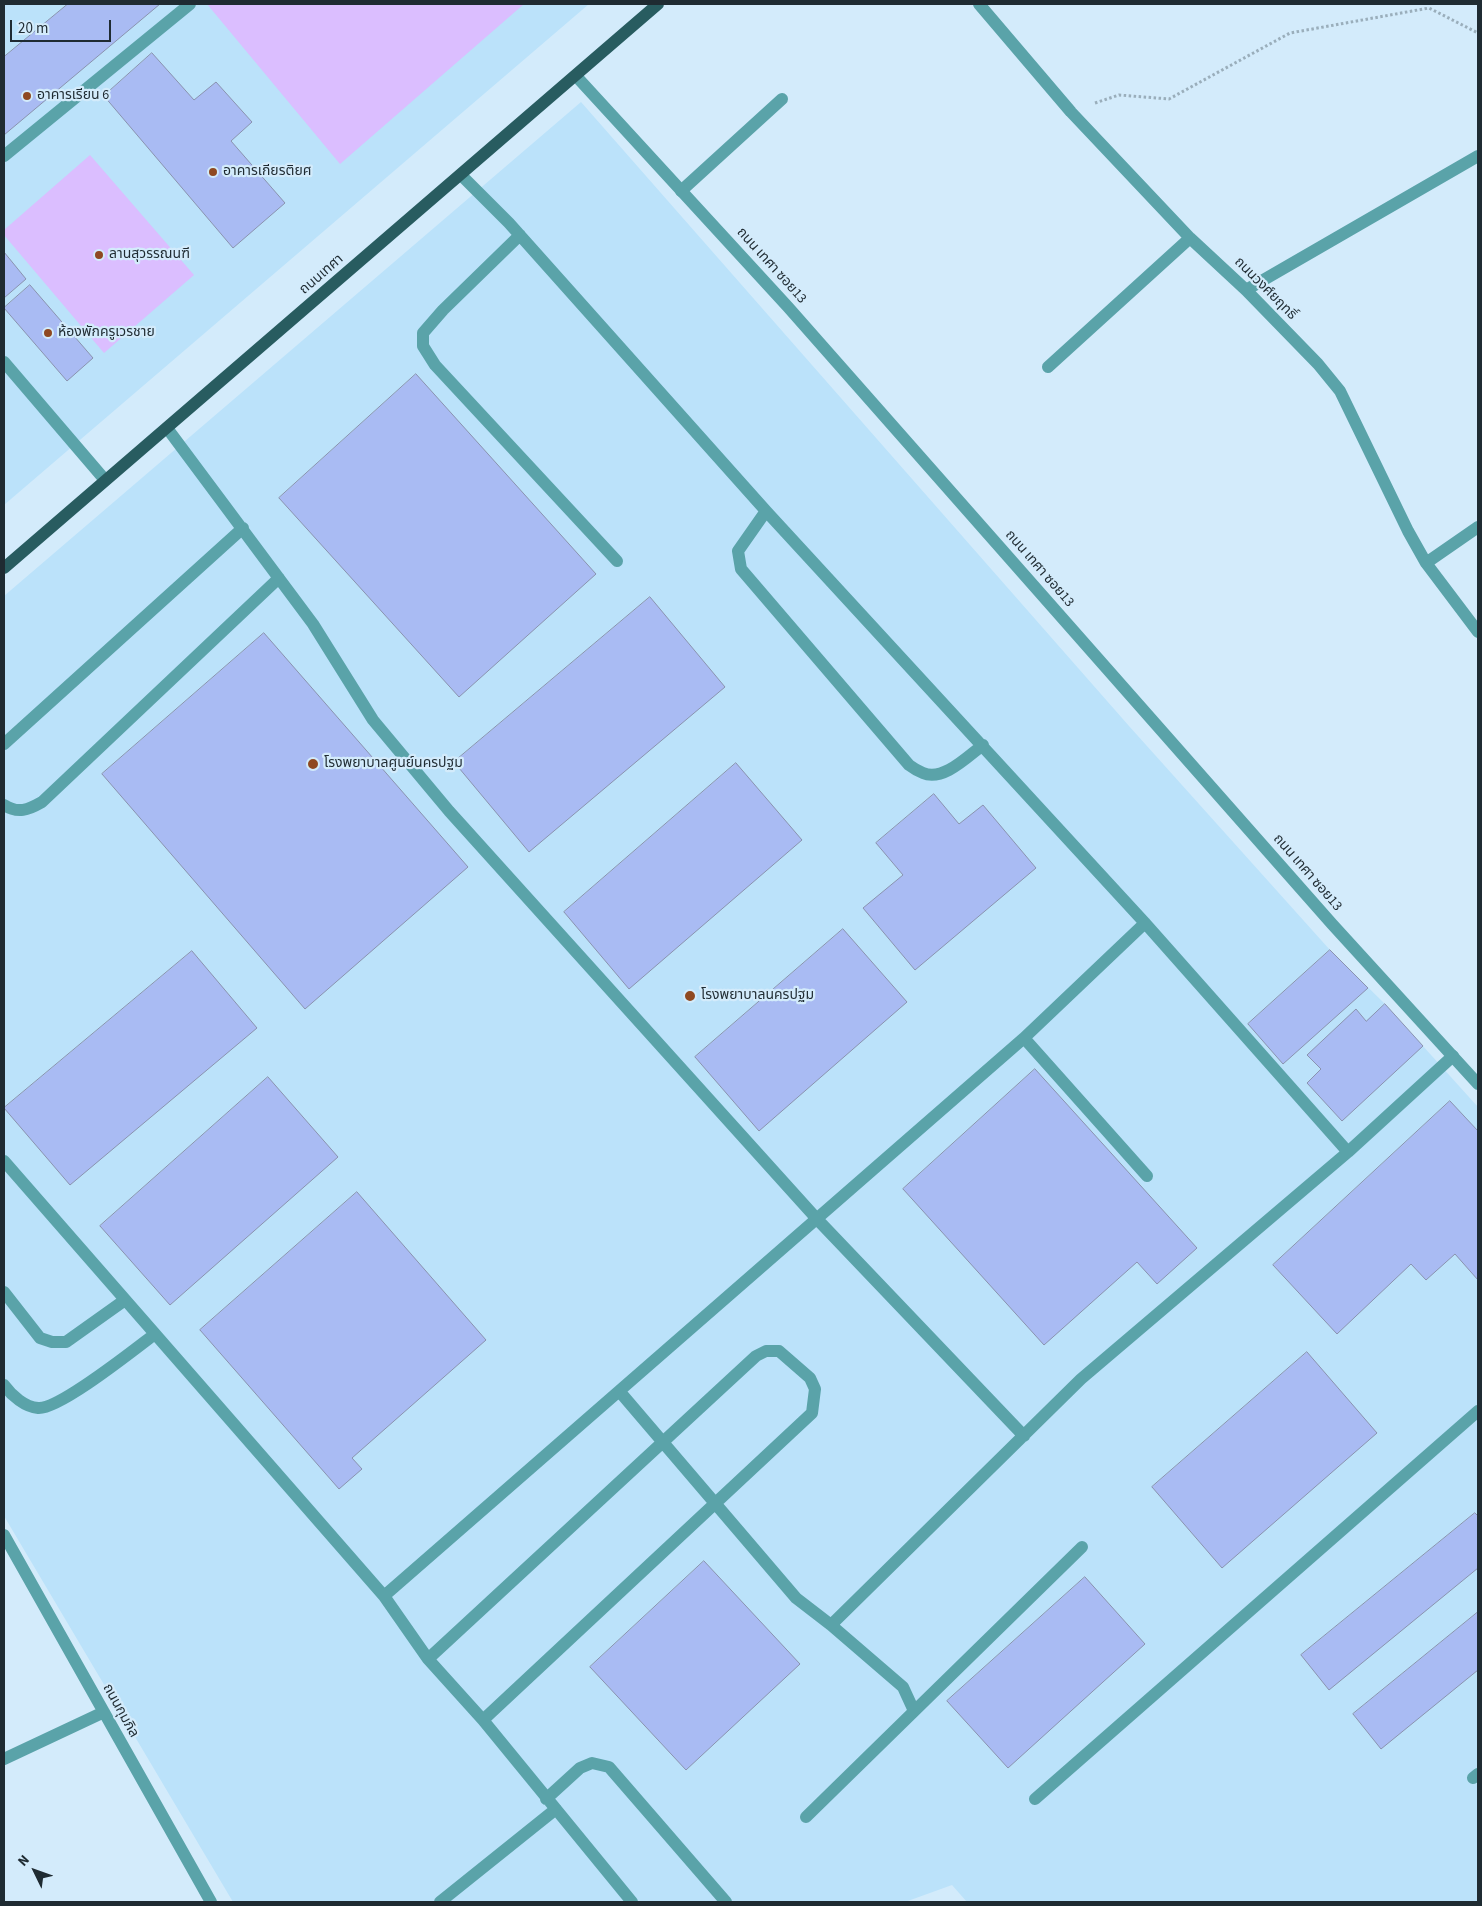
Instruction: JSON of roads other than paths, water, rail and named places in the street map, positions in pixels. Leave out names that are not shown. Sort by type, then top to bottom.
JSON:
[{"type":"main road","name":"ถนนเทศา","points":[[4,568],[462,176],[658,4]]},
{"type":"street","points":[[4,156],[190,4]]},
{"type":"street","name":"ถนนวงศ์ยฤทธิ์","points":[[979,4],[1071,112],[1190,238],[1246,290],[1318,364],[1340,391],[1408,531],[1426,562],[1478,632]]},
{"type":"street","name":"ถนน เทศา ซอย13","points":[[576,76],[788,307],[1332,924],[1478,1084]]},
{"type":"street","points":[[681,191],[782,99]]},
{"type":"street","points":[[1246,290],[1478,156]]},
{"type":"street","points":[[462,176],[520,235],[766,511],[1145,923],[1348,1152]]},
{"type":"street","points":[[520,235],[443,310],[423,333],[423,346],[435,365],[617,561]]},
{"type":"street","points":[[1048,367],[1190,238]]},
{"type":"street","points":[[4,362],[105,480]]},
{"type":"street","points":[[167,428],[313,624],[373,720],[392,743],[450,811],[816,1218],[1024,1436]]},
{"type":"street","points":[[766,511],[738,551],[741,569],[909,765],[924,774],[936,775],[949,769],[982,745]]},
{"type":"street","points":[[1426,562],[1478,527]]},
{"type":"street","points":[[4,744],[243,528]]},
{"type":"street","points":[[4,805],[12,811],[27,810],[42,802],[279,578]]},
{"type":"street","points":[[384,1596],[1024,1038],[1145,923]]},
{"type":"street","points":[[1024,1038],[1147,1176]]},
{"type":"street","points":[[831,1625],[1081,1379],[1348,1152],[1453,1056]]},
{"type":"street","points":[[5,1166],[126,1300],[384,1596],[428,1659],[483,1720],[632,1902]]},
{"type":"street","points":[[4,1292],[40,1338],[52,1342],[66,1342],[126,1300]]},
{"type":"street","points":[[4,1386],[22,1403],[39,1409],[60,1402],[155,1334]]},
{"type":"street","points":[[428,1659],[756,1356],[766,1351],[780,1352],[810,1378],[815,1389],[812,1413],[713,1503],[483,1720]]},
{"type":"street","points":[[620,1392],[661,1443],[796,1598],[831,1625],[903,1687],[914,1711]]},
{"type":"street","points":[[1035,1800],[1478,1411]]},
{"type":"street","name":"ถนนกุมภิล","points":[[4,1535],[211,1902]]},
{"type":"street","points":[[806,1817],[1082,1547]]},
{"type":"street","points":[[4,1559],[16,1554]]},
{"type":"street","points":[[4,1759],[104,1712]]},
{"type":"street","points":[[546,1799],[580,1768],[592,1763],[609,1767],[726,1902]]},
{"type":"street","points":[[440,1902],[556,1809]]},
{"type":"place","name":"อาคารเรียน 6","points":[[27,96]]},
{"type":"place","name":"อาคารเกียรติยศ","points":[[213,172]]},
{"type":"place","name":"ลานสุวรรณนฑี","points":[[99,255]]},
{"type":"place","name":"ห้องพักครูเวรชาย","points":[[48,333]]},
{"type":"place","name":"โรงพยาบาลศูนย์นครปฐม","points":[[313,764]]},
{"type":"place","name":"โรงพยาบาลนครปฐม","points":[[690,996]]}]
